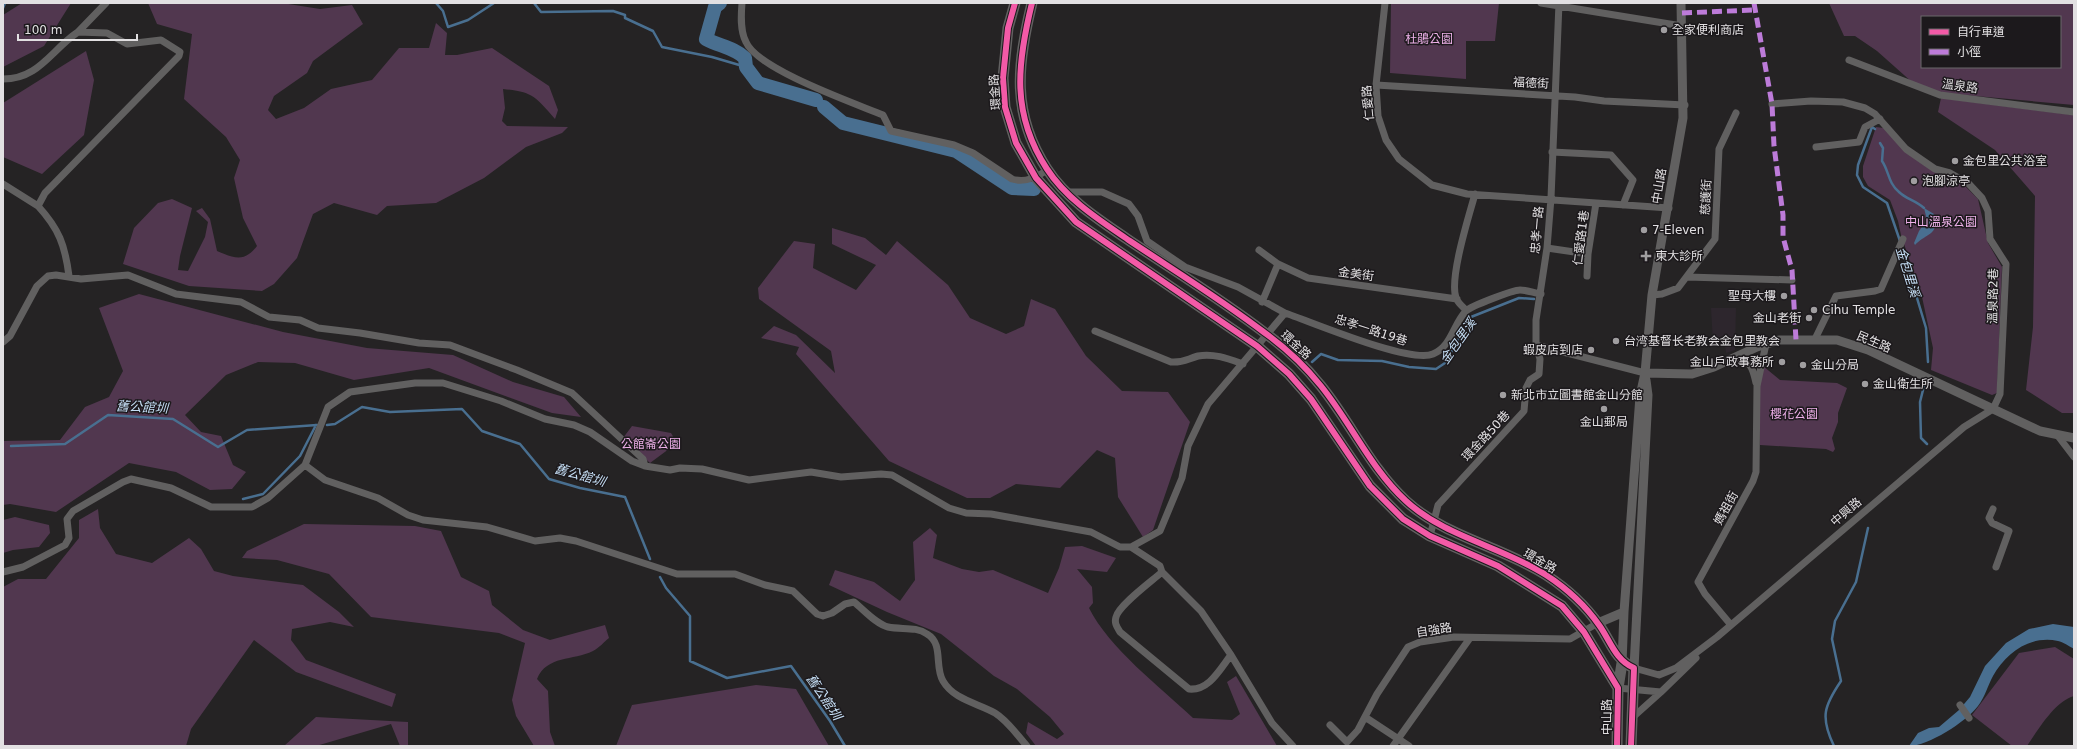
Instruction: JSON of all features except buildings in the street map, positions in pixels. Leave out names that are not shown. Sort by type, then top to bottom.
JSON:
[{"type":"main road","name":"環金路","points":[[1015,3],[1008,28],[1003,78],[1006,107],[1016,143],[1036,178],[1076,222],[1257,346],[1289,374],[1311,399],[1370,486],[1403,519],[1430,536],[1498,566],[1562,606],[1584,632],[1618,688]]},
{"type":"main road","name":"環金路","points":[[1032,3],[1023,38],[1019,78],[1024,117],[1032,142],[1047,170],[1065,192],[1092,215],[1266,334],[1302,365],[1322,387],[1382,475],[1407,502],[1434,521],[1545,574],[1569,592],[1598,623],[1622,663]]},
{"type":"main road","points":[[1622,663],[1634,668]]},
{"type":"main road","name":"中山路","points":[[1617,746],[1618,688],[1622,663]]},
{"type":"main road","name":"中山路","points":[[1630,746],[1634,668]]},
{"type":"street","points":[[3,79],[11,79],[25,75],[39,68],[65,41],[78,32],[106,3]]},
{"type":"street","points":[[742,3],[742,29],[746,43],[755,54],[789,76],[883,115],[891,130],[954,145],[973,153],[1012,179],[1019,181],[1036,178],[1047,170]]},
{"type":"street","name":"仁愛路","points":[[1385,3],[1376,85],[1378,116],[1386,140],[1399,159],[1432,185],[1475,194],[1551,198],[1669,208]]},
{"type":"street","points":[[1541,3],[1682,26]]},
{"type":"street","name":"中山路","points":[[1634,668],[1648,395],[1646,373],[1652,295],[1669,208],[1685,105],[1681,3]]},
{"type":"street","name":"忠孝一路","points":[[1536,345],[1536,320],[1547,248],[1551,198],[1554,96],[1559,5]]},
{"type":"street","points":[[38,206],[46,193],[179,56],[180,52],[161,40],[126,44],[107,33],[78,32]]},
{"type":"street","name":"溫泉路","points":[[1849,60],[1940,95],[2074,112]]},
{"type":"street","points":[[3,84],[11,79]]},
{"type":"street","name":"福德街","points":[[1376,85],[1575,97],[1604,101],[1685,105]]},
{"type":"street","points":[[1772,104],[1811,101],[1843,102],[1865,108],[1880,119],[1865,127],[1858,142],[1816,147]]},
{"type":"street","name":"慈護街","points":[[1652,295],[1662,294],[1678,288],[1715,239],[1719,149],[1736,113]]},
{"type":"street","name":"溫泉路2巷","points":[[1880,119],[1906,149],[1935,169],[1950,174],[1969,184],[1982,198],[1988,211],[1990,239],[2006,264],[2000,394],[1993,409]]},
{"type":"street","points":[[1552,152],[1611,155],[1633,180],[1623,205]]},
{"type":"street","points":[[3,184],[38,206],[53,223],[66,253],[69,276]]},
{"type":"street","name":"忠孝一路19巷","points":[[1065,192],[1102,192],[1129,204],[1138,216],[1147,241],[1185,267],[1232,285],[1285,313],[1376,345],[1417,355],[1433,354],[1446,345],[1466,310]]},
{"type":"street","points":[[1475,194],[1462,242],[1455,287],[1457,300],[1466,310],[1496,297],[1519,290],[1541,294]]},
{"type":"street","name":"仁愛路1巷","points":[[1587,276],[1588,254],[1596,203]]},
{"type":"street","points":[[1815,339],[1836,296],[1875,292],[1880,289],[1903,239]]},
{"type":"street","points":[[1547,248],[1588,254]]},
{"type":"street","name":"金美街","points":[[1259,250],[1278,264],[1308,278],[1457,300]]},
{"type":"street","points":[[1262,302],[1278,264]]},
{"type":"street","points":[[3,342],[10,336],[37,286],[48,276],[69,276],[81,279],[128,274],[176,294],[241,302],[269,317],[300,320],[318,328],[360,332],[420,343],[459,347],[572,393],[643,459],[645,466]]},
{"type":"street","points":[[1687,277],[1792,280]]},
{"type":"street","points":[[3,572],[23,567],[65,544],[69,538],[67,519],[73,511],[123,482],[131,479],[171,488],[211,507],[252,507],[268,498],[305,465],[328,407],[350,392],[415,383],[443,383],[501,401],[545,419],[574,425],[590,432],[632,460],[645,466],[670,470],[680,468],[702,469],[749,480],[811,472],[841,477],[881,474],[892,475],[932,499],[960,511],[998,515],[1091,532],[1120,547],[1131,547],[1160,531],[1182,478],[1188,446],[1208,404],[1285,313]]},
{"type":"street","points":[[1095,331],[1171,362],[1182,363],[1198,356],[1210,355],[1243,364]]},
{"type":"street","name":"民生路","points":[[1646,373],[1692,374],[1779,340],[1837,340],[1868,350],[2040,431],[2058,436],[2074,438]]},
{"type":"street","name":"媽祖街","points":[[1731,625],[1705,594],[1698,582],[1753,481],[1756,472],[1757,386],[1766,344]]},
{"type":"street","points":[[1536,345],[1646,373]]},
{"type":"street","name":"環金路50巷","points":[[1430,536],[1438,505],[1524,411],[1526,388],[1530,380],[1538,374],[1540,359],[1536,345]]},
{"type":"street","name":"媽祖街","points":[[1736,358],[1744,359],[1752,366],[1757,386]]},
{"type":"street","name":"中山路","points":[[1622,663],[1624,612],[1640,396],[1646,373]]},
{"type":"street","name":"中興路","points":[[1634,668],[1659,675],[1676,668],[1731,625],[1964,428],[1993,409]]},
{"type":"street","points":[[2058,436],[2074,457]]},
{"type":"street","points":[[305,465],[325,480],[378,498],[408,515],[423,520],[487,527],[534,541],[560,538],[576,541],[608,550],[662,571],[677,574],[735,574],[765,585],[793,591],[817,614],[823,616],[832,613],[845,604],[854,602],[888,627],[915,630],[926,633],[934,639],[943,681],[952,690],[969,702],[995,713],[1005,721],[1027,746]]},
{"type":"street","points":[[1993,509],[1989,518],[1992,523],[2009,532],[1996,567]]},
{"type":"street","points":[[1131,547],[1160,566],[1162,572],[1201,611],[1232,655],[1272,723],[1293,746]]},
{"type":"street","points":[[1162,572],[1121,608],[1116,616],[1115,624],[1120,632],[1189,689],[1196,690],[1204,687],[1232,655]]},
{"type":"street","points":[[1598,623],[1624,612]]},
{"type":"street","name":"自強路","points":[[1330,725],[1345,744],[1358,730],[1408,647],[1420,642],[1454,637],[1570,638],[1584,632],[1598,623]]},
{"type":"street","name":"中興路","points":[[1632,718],[1661,692],[1717,636]]},
{"type":"street","points":[[1393,746],[1470,638]]},
{"type":"street","points":[[1618,688],[1661,692]]},
{"type":"street","points":[[1960,705],[1969,718]]},
{"type":"street","points":[[1365,717],[1409,746]]},
{"type":"shaded area","points":[[1711,308],[1736,308],[1735,350],[1726,353],[1725,344],[1713,344]]},
{"type":"green space","points":[[22,3],[71,3],[44,46],[3,67],[3,15]]},
{"type":"green space","points":[[148,3],[282,3],[320,9],[352,5],[363,24],[313,61],[307,73],[274,96],[268,110],[276,119],[304,108],[331,89],[372,80],[399,48],[429,48],[436,23],[447,33],[445,55],[457,55],[492,48],[549,86],[558,110],[555,119],[533,96],[513,90],[503,89],[505,108],[502,121],[507,126],[568,127],[562,133],[526,147],[484,178],[436,203],[387,206],[377,215],[334,203],[313,214],[297,258],[274,284],[262,291],[189,286],[123,264],[134,228],[158,203],[172,199],[192,208],[178,270],[188,271],[205,237],[208,222],[196,211],[202,208],[210,219],[217,251],[238,258],[248,255],[257,246],[243,218],[234,178],[240,160],[226,137],[184,99],[192,34],[157,24]]},
{"type":"green space","name":"杜鵑公園","points":[[1391,3],[1499,3],[1495,41],[1466,41],[1466,79],[1390,73]]},
{"type":"green space","points":[[1829,3],[2074,3],[2074,105],[1942,93],[1913,83],[1877,51],[1855,36],[1844,36]]},
{"type":"green space","points":[[86,51],[94,80],[84,135],[42,174],[3,157],[3,103]]},
{"type":"green space","points":[[1941,98],[2074,115],[2074,413],[2062,413],[2026,390],[2033,327],[2035,196],[1995,150],[1938,112]]},
{"type":"green space","name":"中山溫泉公園","points":[[1876,127],[1884,128],[1913,157],[1947,180],[1950,177],[1965,186],[1978,199],[1988,243],[2002,267],[1997,393],[1992,395],[1931,370],[1933,348],[1922,297],[1901,235],[1898,221],[1890,200],[1868,186],[1863,177],[1863,166]]},
{"type":"green space","points":[[832,228],[865,238],[886,255],[897,241],[948,285],[970,318],[1006,334],[1024,326],[1031,299],[1055,309],[1086,356],[1122,391],[1168,392],[1190,422],[1153,530],[1143,537],[1118,497],[1115,458],[1097,450],[1060,488],[1016,484],[990,498],[967,498],[889,461],[796,354],[799,347],[761,338],[774,326],[796,335],[835,373],[831,351],[759,299],[758,288],[794,241],[815,244],[813,268],[856,290],[876,265],[832,244]]},
{"type":"green space","points":[[139,294],[283,332],[367,348],[453,355],[513,382],[564,397],[581,417],[552,413],[429,368],[354,380],[295,363],[258,362],[226,375],[185,415],[201,432],[221,436],[233,465],[246,472],[232,489],[210,490],[176,472],[129,463],[56,512],[10,504],[3,505],[3,441],[60,440],[85,407],[109,397],[123,371],[99,308]]},
{"type":"green space","name":"櫻花公園","points":[[1763,366],[1780,380],[1837,383],[1847,388],[1838,413],[1838,422],[1832,438],[1835,449],[1833,452],[1826,449],[1760,445],[1760,377]]},
{"type":"green space","name":"公館崙公園","points":[[632,426],[671,433],[677,443],[650,463],[623,438]]},
{"type":"green space","points":[[98,509],[100,528],[116,554],[152,563],[189,538],[201,549],[214,571],[233,576],[303,585],[339,612],[354,627],[330,622],[292,629],[291,640],[306,660],[396,694],[392,707],[296,672],[254,640],[191,729],[186,746],[3,746],[3,587],[18,579],[46,579],[79,538],[79,520]]},
{"type":"green space","points":[[15,517],[49,525],[50,533],[39,547],[13,550],[3,553],[3,520]]},
{"type":"green space","points":[[304,524],[415,526],[441,531],[461,577],[489,591],[492,605],[523,630],[550,640],[605,625],[609,638],[597,648],[585,654],[554,662],[541,671],[537,679],[548,691],[550,732],[555,746],[534,746],[516,716],[512,700],[525,643],[499,633],[371,617],[329,574],[277,560],[242,558],[247,551]]},
{"type":"green space","points":[[930,528],[937,535],[933,558],[962,569],[979,572],[993,570],[1048,593],[1059,568],[1065,547],[1082,546],[1116,558],[1107,572],[1077,569],[1092,587],[1093,603],[1089,608],[1109,638],[1136,666],[1193,718],[1232,720],[1240,714],[1227,682],[1236,676],[1277,746],[1036,746],[1026,733],[1028,722],[1057,739],[1064,734],[1050,717],[1017,689],[994,676],[941,634],[887,612],[829,585],[835,570],[874,582],[900,601],[915,580],[913,542]]},
{"type":"green space","points":[[2055,647],[2074,659],[2074,696],[2067,699],[2054,710],[2042,724],[2027,746],[2012,746],[1972,715],[2019,653]]},
{"type":"green space","points":[[756,685],[796,689],[829,746],[616,746],[632,705]]},
{"type":"green space","points":[[316,717],[408,722],[408,746],[400,746],[391,724],[316,746],[284,746]]},
{"type":"water","points":[[1924,208],[1934,214],[1935,226],[1931,233],[1915,245],[1914,243],[1919,231],[1927,220]]},
{"type":"water","points":[[2053,624],[2074,627],[2074,649],[2066,644],[2048,640],[2029,643],[2020,648],[2012,653],[1998,668],[1978,706],[1965,719],[1936,738],[1917,745],[1909,746],[1918,733],[1929,728],[1939,727],[1959,710],[1970,697],[1985,666],[2006,643],[2029,629]]},
{"type":"waterway","points":[[3,8],[5,3]]},
{"type":"waterway","points":[[436,3],[443,11],[448,27],[468,20],[494,3]]},
{"type":"waterway","points":[[534,3],[541,12],[613,11],[625,15],[625,18],[653,31],[662,47],[712,57],[746,67]]},
{"type":"waterway","name":"金包里溪","points":[[720,3],[715,7],[706,39],[732,49],[745,58],[746,67],[758,83],[816,100]]},
{"type":"waterway","points":[[824,107],[843,123],[956,151],[1012,188],[1034,189]]},
{"type":"waterway","name":"金包里溪","points":[[1875,129],[1872,127],[1858,165],[1857,175],[1863,187],[1887,203],[1900,241]]},
{"type":"waterway","points":[[1880,143],[1883,148],[1882,161],[1895,188],[1924,208]]},
{"type":"waterway","name":"金包里溪","points":[[1902,248],[1926,328],[1928,362]]},
{"type":"waterway","name":"金包里溪","points":[[1312,362],[1321,354],[1338,360],[1382,361],[1409,367],[1436,369],[1445,363],[1471,317],[1519,298],[1534,299]]},
{"type":"waterway","name":"金包里溪","points":[[1924,386],[1920,402],[1921,438],[1927,444]]},
{"type":"waterway","name":"舊公館圳","points":[[327,425],[335,424],[362,407],[390,412],[462,409],[482,431],[520,444],[549,479],[580,488],[625,497],[650,559]]},
{"type":"waterway","name":"舊公館圳","points":[[11,446],[65,444],[108,415],[173,419],[218,447],[247,430],[317,425]]},
{"type":"waterway","points":[[243,499],[263,494],[300,456],[316,425]]},
{"type":"waterway","name":"金包里溪","points":[[1834,746],[1827,727],[1826,712],[1831,698],[1841,681],[1832,639],[1835,621],[1856,582],[1868,528]]},
{"type":"waterway","name":"舊公館圳","points":[[660,577],[666,588],[690,616],[690,661],[727,678],[791,666],[830,721],[845,746]]},
{"type":"marked path","points":[[1754,3],[1772,104],[1774,146],[1783,215],[1783,237],[1792,270],[1796,340]]},
{"type":"marked path","points":[[1682,13],[1754,10]]},
{"type":"cycle path","points":[[1015,3],[1008,28],[1003,78],[1005,107],[1016,143],[1036,178],[1076,222],[1257,346],[1289,374],[1311,399],[1370,486],[1403,519],[1430,536],[1498,566],[1562,606],[1584,632],[1618,688],[1617,746]]},
{"type":"cycle path","points":[[1032,3],[1023,47],[1020,88],[1022,108],[1027,128],[1035,149],[1055,180],[1064,191],[1096,218],[1232,309],[1288,351],[1321,386],[1382,475],[1406,501],[1438,524],[1529,565],[1568,591],[1594,618],[1617,655],[1634,668],[1631,746]]},
{"type":"place","name":"全家便利商店","points":[[1664,30]]},
{"type":"place","name":"金包里公共浴室","points":[[1955,161]]},
{"type":"place","name":"泡腳涼亭","points":[[1914,181]]},
{"type":"place","name":"7-Eleven","points":[[1644,230]]},
{"type":"place","name":"東大診所","points":[[1646,256]]},
{"type":"place","name":"聖母大樓","points":[[1784,296]]},
{"type":"place","name":"Cihu Temple","points":[[1814,310]]},
{"type":"place","name":"金山老街","points":[[1809,318]]},
{"type":"place","name":"台湾基督长老教会金包里教会","points":[[1616,341]]},
{"type":"place","name":"蝦皮店到店","points":[[1591,350]]},
{"type":"place","name":"金山戶政事務所","points":[[1782,362]]},
{"type":"place","name":"金山分局","points":[[1803,365]]},
{"type":"place","name":"金山衛生所","points":[[1865,384]]},
{"type":"place","name":"新北市立圖書館金山分館","points":[[1503,395]]},
{"type":"place","name":"金山郵局","points":[[1604,409]]}]
